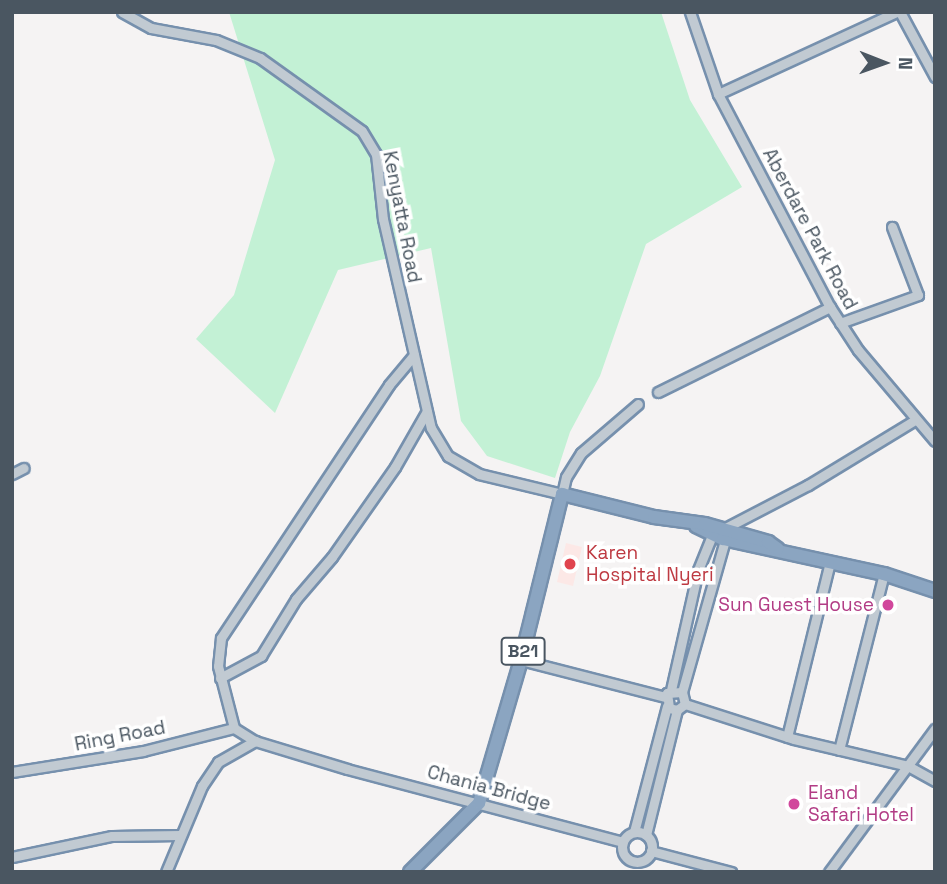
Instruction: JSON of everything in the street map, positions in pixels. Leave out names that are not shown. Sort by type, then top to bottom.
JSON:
[{"type":"highway","points":[[562,494],[725,531],[778,549],[884,575],[935,591]]},
{"type":"highway","name":"B21","points":[[410,872],[479,803],[521,660],[562,494]]},
{"type":"street","name":"Kenyatta Road","points":[[122,12],[151,28],[216,40],[260,58],[362,131],[376,154],[376,180],[427,411],[439,446],[456,461],[479,474],[562,494]]},
{"type":"street","name":"Aberdare Park Road","points":[[690,12],[697,43],[718,93],[830,307],[915,420],[935,441]]},
{"type":"street","points":[[718,93],[898,12],[935,77]]},
{"type":"street","points":[[840,323],[918,295],[892,227]]},
{"type":"street","points":[[658,391],[830,307]]},
{"type":"street","points":[[234,729],[220,678],[217,654],[234,613],[414,355]]},
{"type":"street","points":[[562,494],[566,477],[580,453],[638,404]]},
{"type":"street","points":[[220,678],[261,656],[296,599],[332,556],[395,467],[427,411]]},
{"type":"street","points":[[642,861],[631,860],[624,855],[623,842],[634,832],[698,570],[725,531],[915,420]]},
{"type":"street","points":[[12,474],[24,468]]},
{"type":"street","points":[[651,850],[646,835],[725,531]]},
{"type":"street","points":[[788,737],[830,562]]},
{"type":"street","points":[[839,750],[884,575]]},
{"type":"street","points":[[521,660],[668,698],[681,707],[788,737],[908,766],[935,781]]},
{"type":"street","points":[[668,698],[682,692]]},
{"type":"street","name":"Chania Bridge","points":[[234,729],[255,741],[347,769],[623,842]]},
{"type":"street","name":"Ring Road","points":[[12,772],[143,751],[234,729]]},
{"type":"street","points":[[829,872],[935,729]]},
{"type":"street","points":[[166,872],[202,786],[218,762],[255,741]]},
{"type":"street","points":[[634,832],[646,835]]},
{"type":"street","points":[[12,857],[112,836],[180,835]]},
{"type":"street","points":[[639,872],[642,861],[651,850]]},
{"type":"street","points":[[651,850],[731,872]]},
{"type":"street","points":[[628,872],[631,860]]},
{"type":"shaded area","name":"Karen Hospital Nyeri","points":[[566,543],[582,547],[573,586],[557,582]]},
{"type":"green space","points":[[229,12],[661,12],[690,100],[742,187],[646,244],[600,376],[570,432],[555,478],[487,456],[461,421],[431,248],[338,270],[275,413],[196,339],[234,295],[275,160]]},
{"type":"place","name":"Karen Hospital Nyeri","points":[[570,564]]},
{"type":"place","name":"Sun Guest House","points":[[888,605]]},
{"type":"place","name":"Eland Safari Hotel","points":[[794,804]]}]
